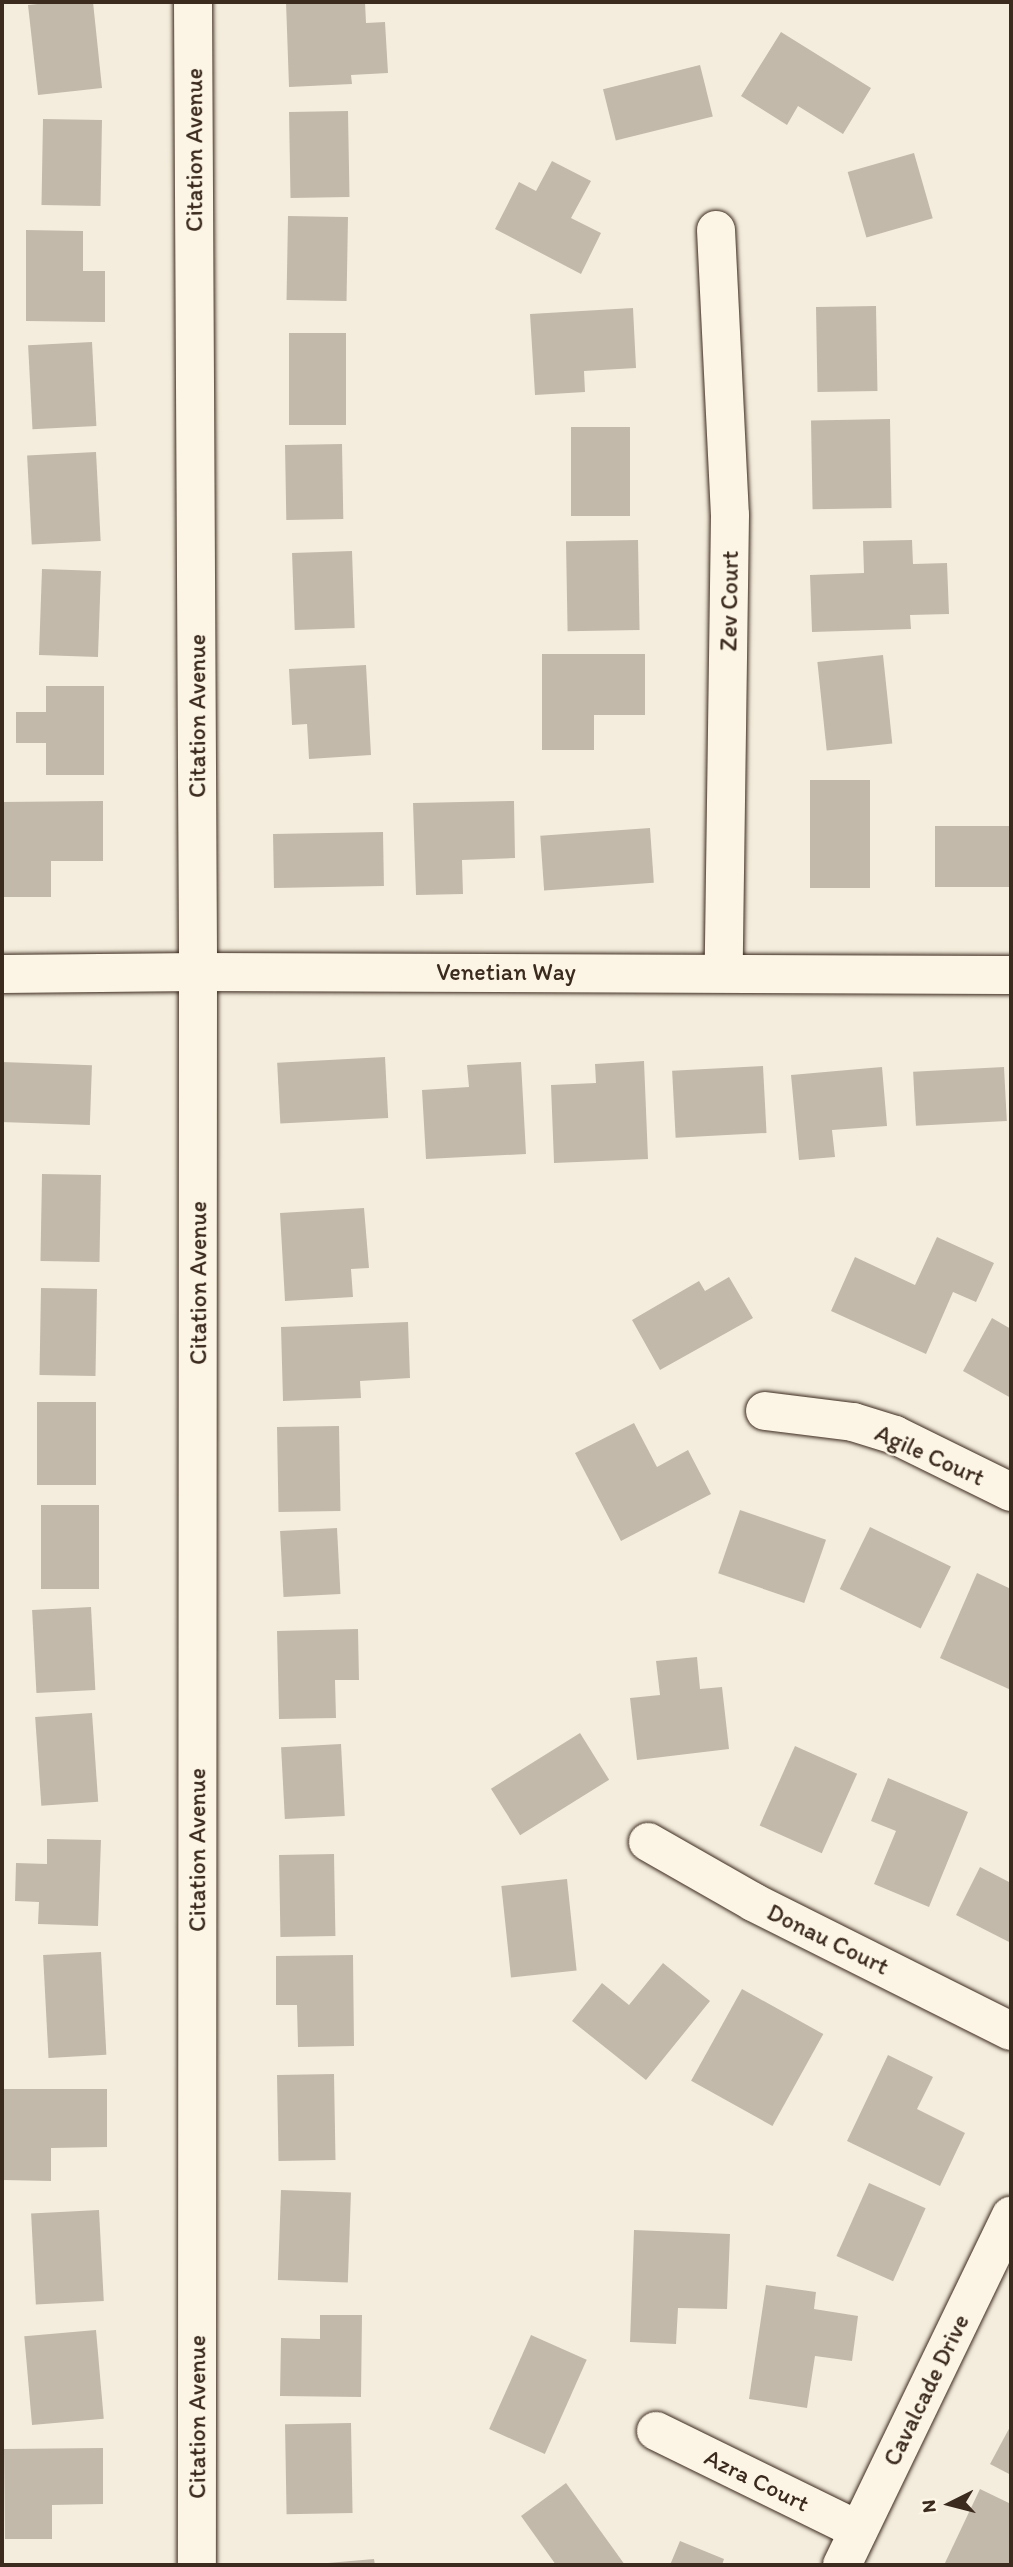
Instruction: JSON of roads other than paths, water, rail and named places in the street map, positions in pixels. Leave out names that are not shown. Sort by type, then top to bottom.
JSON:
[{"type":"street","name":"Citation Avenue","points":[[193,2],[198,972],[197,2565]]},
{"type":"street","name":"Zev Court","points":[[716,230],[730,515],[724,972]]},
{"type":"street","name":"Venetian Way","points":[[2,974],[724,972],[1011,975]]},
{"type":"street","name":"Agile Court","points":[[765,1410],[853,1422],[895,1435],[1011,1492]]},
{"type":"street","name":"Donau Court","points":[[648,1842],[753,1902],[1011,2031]]},
{"type":"street","name":"Cavalcade Drive","points":[[842,2565],[1011,2216]]},
{"type":"street","name":"Azra Court","points":[[656,2431],[858,2530]]}]
